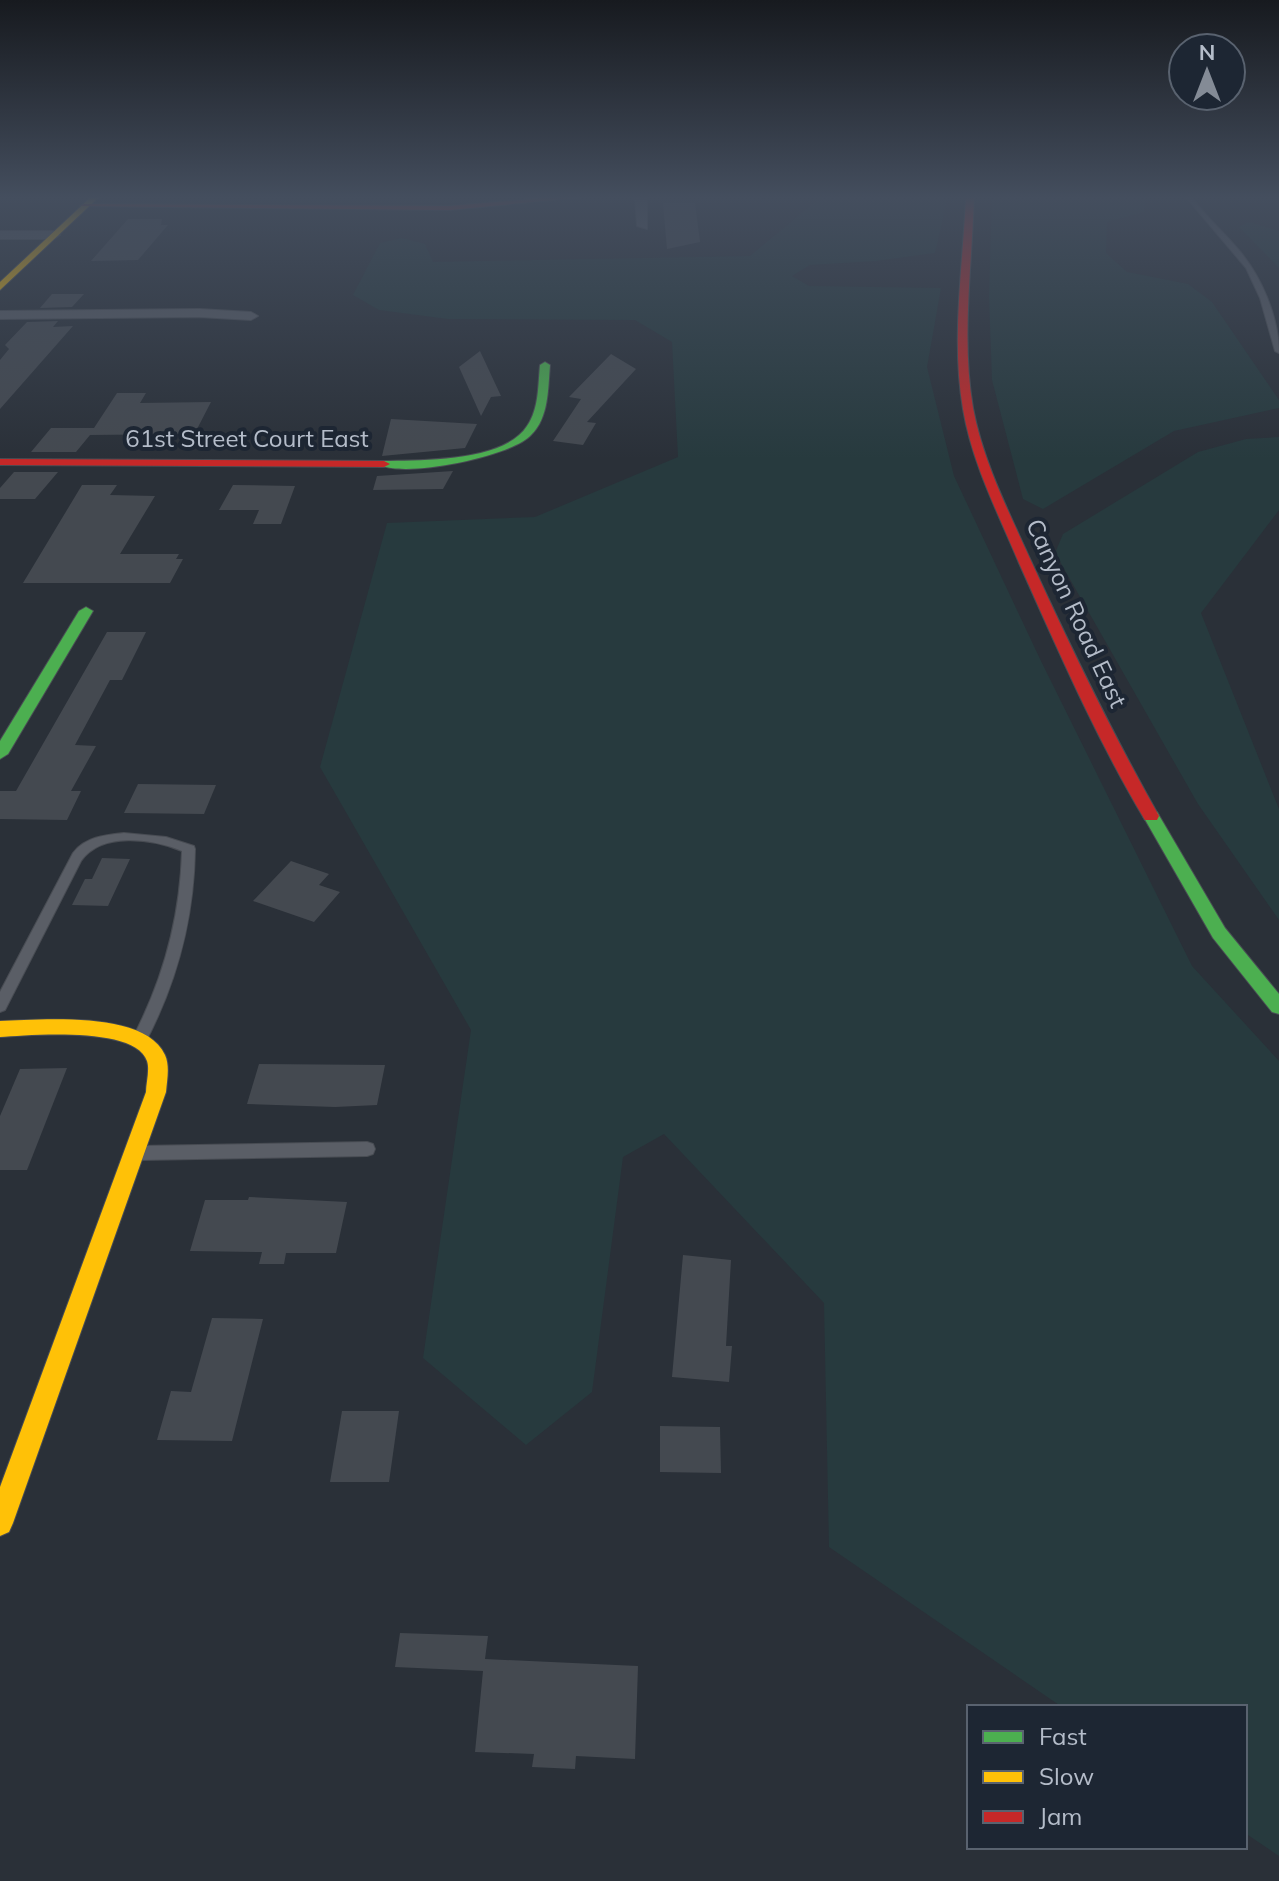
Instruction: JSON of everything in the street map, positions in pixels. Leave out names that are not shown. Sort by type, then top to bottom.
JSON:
[{"type":"street","name":"Canyon Road East","points":[[964,284],[963,360],[968,410],[996,496],[1076,677],[1134,787],[1219,933],[1279,1007]]},
{"type":"street","points":[[0,315],[199,313],[251,316]]},
{"type":"street","name":"61st Street Court East","points":[[0,462],[358,463],[463,459],[494,452],[519,441],[535,423],[545,365]]},
{"type":"street","points":[[0,754],[86,611]]},
{"type":"street","points":[[0,1029],[68,1028],[116,1033],[143,1043],[155,1055],[156,1092],[0,1523]]},
{"type":"lane","points":[[1257,284],[1268,306],[1279,351]]},
{"type":"lane","points":[[0,1006],[75,860],[86,846],[114,839],[145,838],[174,842],[189,849],[189,873],[176,947],[158,1008],[143,1043]]},
{"type":"lane","points":[[135,1153],[367,1149]]},
{"type":"green space","points":[[359,284],[805,284],[941,288],[927,367],[954,476],[1040,659],[1192,966],[1279,1061],[1279,1856],[1247,1834],[1247,1705],[1059,1705],[829,1547],[824,1303],[664,1134],[623,1157],[592,1392],[526,1445],[423,1358],[471,1030],[320,767],[387,523],[535,517],[678,457],[672,342],[635,320],[448,319],[379,310],[353,295]]},
{"type":"green space","points":[[989,284],[1188,284],[1212,302],[1279,400],[1279,408],[1174,431],[1043,509],[1023,499],[992,380]]},
{"type":"green space","points":[[1279,437],[1279,510],[1201,613],[1279,809],[1279,920],[1198,804],[1055,553],[1063,534],[1198,452],[1246,439]]},
{"type":"building","points":[[52,294],[84,294],[72,307],[40,308]]},
{"type":"building","points":[[58,321],[53,327],[73,326],[0,409],[0,360],[9,349],[5,345],[27,322]]},
{"type":"building","points":[[480,351],[501,396],[491,397],[481,416],[459,367]]},
{"type":"building","points":[[611,354],[636,369],[587,422],[596,423],[583,445],[553,441],[581,399],[569,397]]},
{"type":"building","points":[[117,393],[146,393],[140,403],[211,402],[196,431],[185,434],[90,435],[76,452],[31,452],[51,428],[94,428]]},
{"type":"building","points":[[391,419],[477,424],[465,448],[382,456]]},
{"type":"building","points":[[453,471],[443,489],[373,490],[377,476]]},
{"type":"building","points":[[14,472],[58,472],[35,499],[0,499],[0,488]]},
{"type":"building","points":[[82,485],[117,485],[110,495],[155,496],[120,554],[179,554],[176,559],[183,559],[170,583],[23,583]]},
{"type":"building","points":[[233,485],[295,486],[281,524],[253,524],[259,510],[219,510]]},
{"type":"building","points":[[107,632],[146,632],[122,680],[110,680],[75,745],[96,746],[71,791],[81,791],[67,820],[0,819],[0,791],[16,791]]},
{"type":"building","points":[[138,784],[216,785],[204,814],[124,813]]},
{"type":"building","points":[[102,858],[130,859],[108,906],[72,905],[85,879],[92,879]]},
{"type":"building","points":[[291,861],[329,874],[319,885],[340,892],[314,922],[253,901]]},
{"type":"building","points":[[259,1064],[385,1065],[377,1105],[335,1107],[247,1104]]},
{"type":"building","points":[[67,1068],[27,1170],[0,1170],[0,1116],[20,1069]]},
{"type":"building","points":[[249,1197],[347,1202],[336,1253],[286,1253],[284,1264],[259,1264],[262,1252],[190,1251],[205,1200],[248,1200]]},
{"type":"building","points":[[683,1255],[731,1260],[726,1346],[732,1346],[729,1382],[672,1377]]},
{"type":"building","points":[[212,1318],[263,1319],[232,1441],[157,1440],[171,1391],[191,1392]]},
{"type":"building","points":[[342,1411],[399,1411],[389,1482],[330,1482]]},
{"type":"building","points":[[660,1426],[720,1427],[721,1473],[660,1472]]},
{"type":"building","points":[[400,1633],[488,1636],[485,1659],[638,1666],[635,1759],[576,1756],[575,1769],[532,1767],[534,1754],[475,1752],[483,1671],[395,1667]]},
{"type":"traffic: fast","points":[[384,464],[461,460],[501,450],[517,442],[529,432],[537,417],[545,365]]},
{"type":"traffic: fast","points":[[0,754],[86,611]]},
{"type":"traffic: fast","points":[[1151,816],[1219,933],[1279,1007]]},
{"type":"traffic: slow","points":[[0,287],[3,284]]},
{"type":"traffic: slow","points":[[0,1029],[84,1028],[128,1036],[145,1044],[155,1055],[158,1068],[156,1092],[0,1523]]},
{"type":"traffic: jam","points":[[965,284],[965,381],[977,445],[1000,505],[1069,658],[1151,816]]},
{"type":"traffic: jam","points":[[0,462],[384,464]]}]
